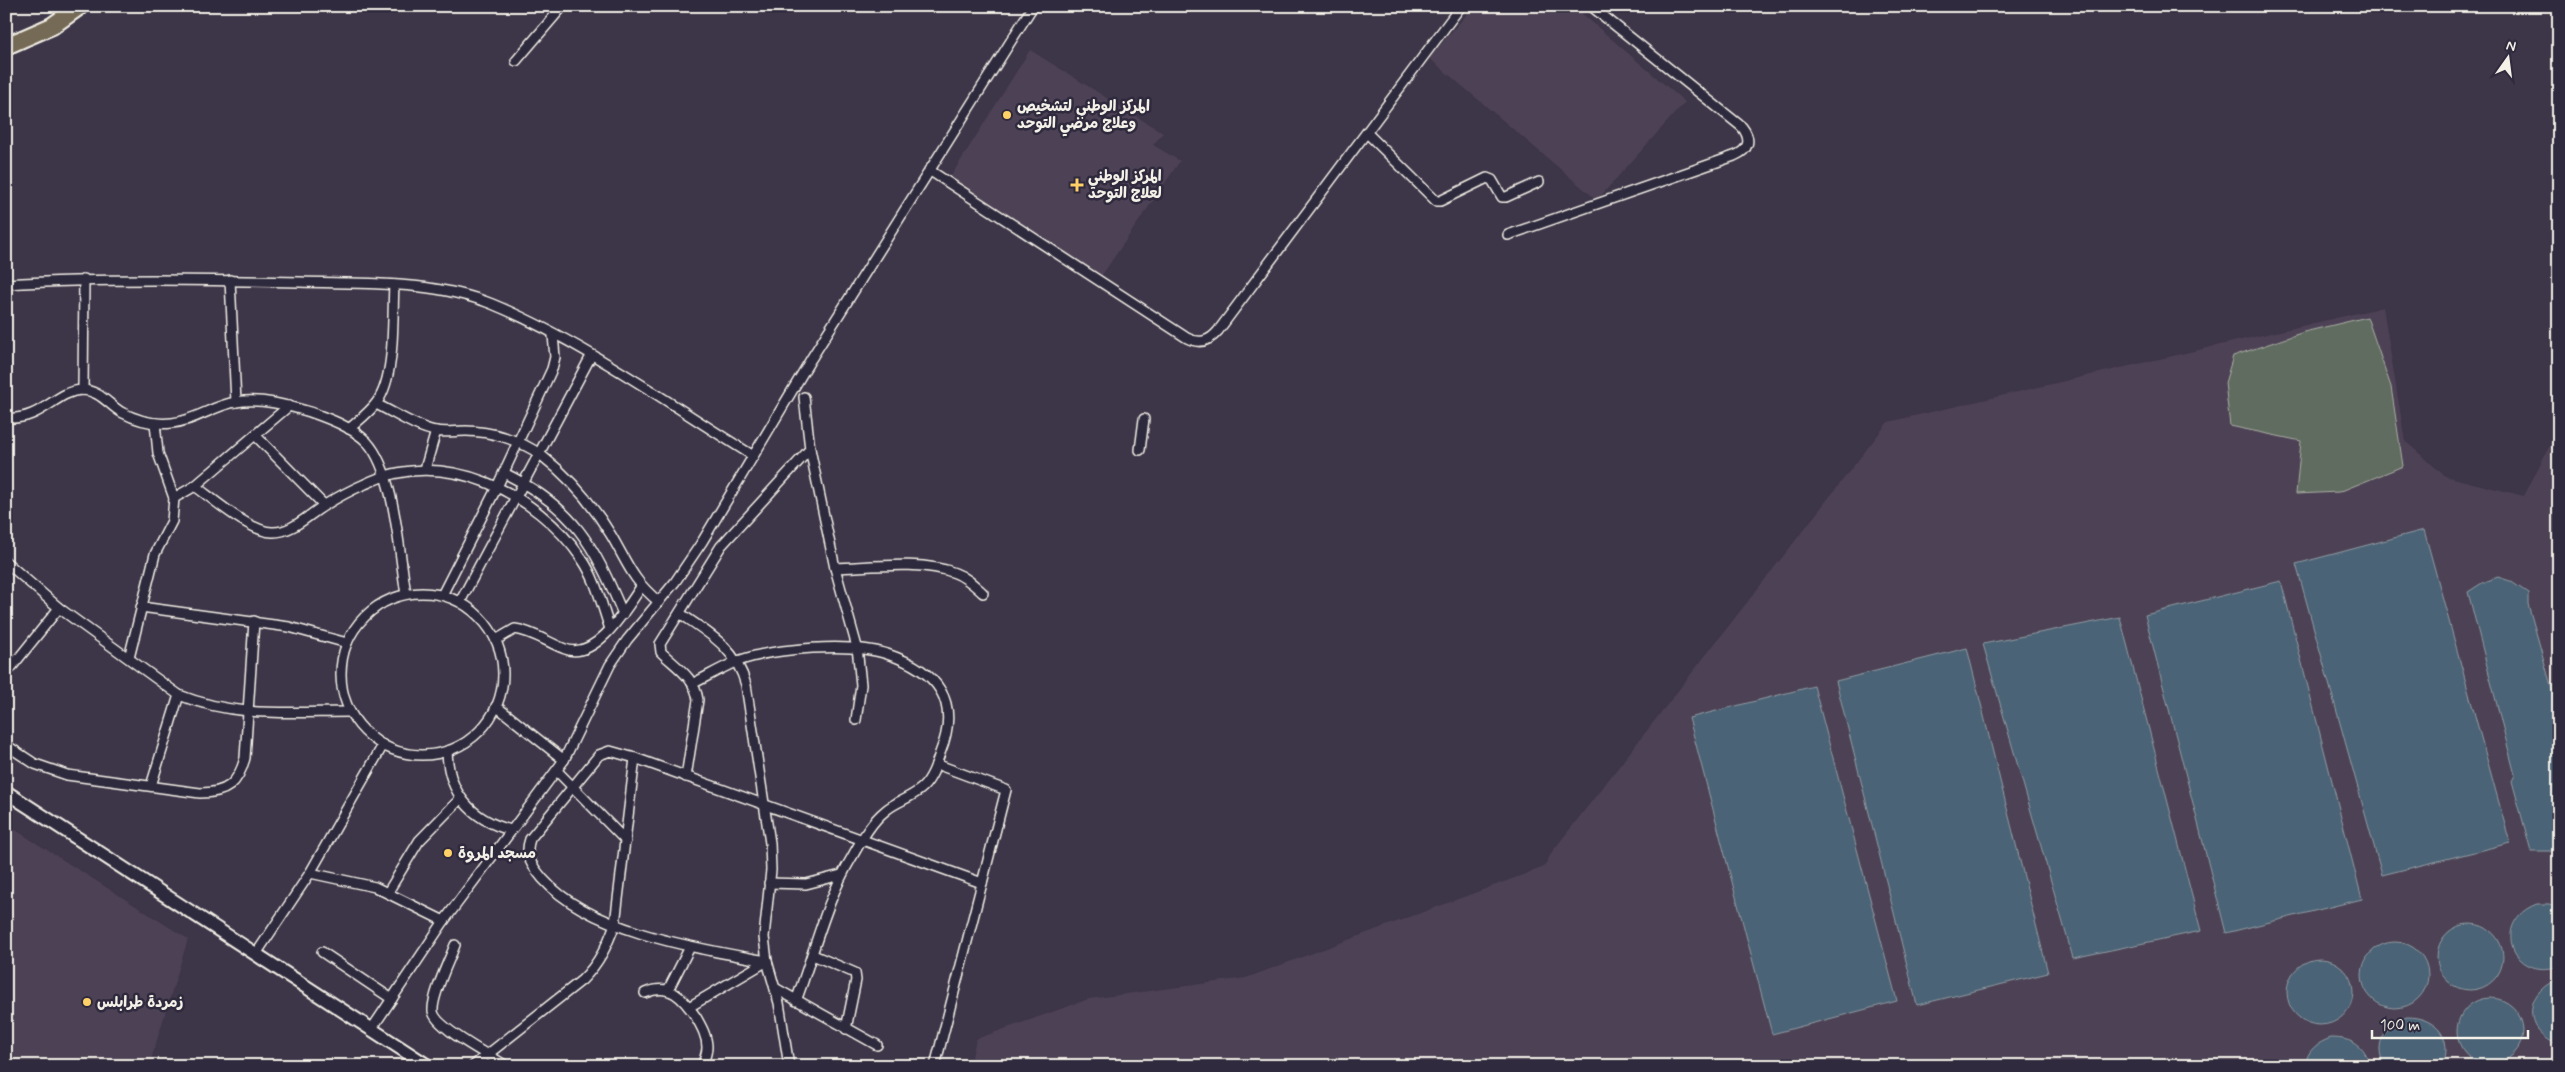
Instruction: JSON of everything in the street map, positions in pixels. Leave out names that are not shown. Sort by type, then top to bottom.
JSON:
[{"type":"highway","points":[[13,44],[52,26],[80,6]]},
{"type":"main road","points":[[6,792],[428,1066]]},
{"type":"street","points":[[516,61],[563,6]]},
{"type":"street","points":[[371,1030],[444,921],[557,771],[610,665],[659,602],[702,542],[752,455],[1033,6]]},
{"type":"street","points":[[929,170],[1187,338],[1200,342],[1213,337],[1218,332],[1462,6]]},
{"type":"street","points":[[1508,235],[1743,153],[1748,144],[1748,135],[1742,128],[1591,6]]},
{"type":"street","points":[[1367,133],[1436,201],[1440,201],[1487,178],[1492,180],[1502,197],[1539,182]]},
{"type":"street","points":[[6,284],[84,279],[230,280],[394,285],[470,297],[505,310],[591,356],[752,455]]},
{"type":"street","points":[[83,390],[84,279]]},
{"type":"street","points":[[230,280],[236,402]]},
{"type":"street","points":[[349,429],[376,404],[382,394],[390,364],[394,285]]},
{"type":"street","points":[[442,595],[504,473],[552,369],[555,357],[553,335]]},
{"type":"street","points":[[460,602],[591,356]]},
{"type":"street","points":[[6,418],[28,417],[70,392],[83,390],[96,393],[120,411],[136,419],[156,423],[188,420],[214,408],[236,402],[272,402],[330,419],[366,441],[386,475],[406,594]]},
{"type":"street","points":[[804,397],[810,449],[834,568],[857,647],[861,685],[856,720]]},
{"type":"street","points":[[376,404],[423,428],[436,431],[481,432],[518,443],[540,454],[583,497],[610,534],[641,588],[659,602]]},
{"type":"street","points":[[174,498],[195,486],[289,406]]},
{"type":"street","points":[[1140,450],[1144,419]]},
{"type":"street","points":[[129,658],[155,554],[172,521],[174,498],[158,453],[156,423]]},
{"type":"street","points":[[425,469],[436,431]]},
{"type":"street","points":[[255,435],[324,506]]},
{"type":"street","points":[[686,777],[698,700],[694,683],[661,652],[662,640],[721,546],[810,449]]},
{"type":"street","points":[[195,486],[250,524],[260,530],[271,532],[283,531],[294,526],[324,506],[386,475],[425,469],[460,473],[497,487],[517,498],[556,529],[582,559],[589,572],[610,629]]},
{"type":"street","points":[[504,473],[525,483],[554,504],[576,524],[602,565],[623,614]]},
{"type":"street","points":[[6,562],[60,608],[179,694],[216,708],[247,712],[350,712]]},
{"type":"street","points":[[589,572],[602,565]]},
{"type":"street","points":[[834,568],[931,568],[954,573],[967,579],[983,593]]},
{"type":"street","points":[[496,640],[510,630],[519,629],[568,650],[586,650],[610,629],[641,588]]},
{"type":"street","points":[[406,594],[442,595],[460,602],[481,618],[496,640],[503,673],[501,693],[488,721],[476,734],[462,744],[447,751],[414,754],[384,745],[359,725],[350,712],[344,696],[341,678],[342,660],[346,643],[354,629],[370,611],[390,599],[406,594]]},
{"type":"street","points":[[141,607],[254,621],[309,631],[346,643]]},
{"type":"street","points":[[6,674],[60,608]]},
{"type":"street","points":[[680,614],[718,639],[738,661],[746,685],[770,843],[769,884],[764,920],[767,962],[775,988],[789,1066]]},
{"type":"street","points":[[6,745],[35,764],[59,773],[200,793],[216,793],[231,786],[241,773],[245,758],[254,621]]},
{"type":"street","points":[[694,683],[738,661],[797,651],[857,647],[897,657],[921,670],[938,687],[948,704],[949,720],[946,738],[936,764],[923,786],[885,810],[862,840],[840,875],[796,1001]]},
{"type":"street","points":[[150,786],[179,694]]},
{"type":"street","points":[[496,706],[564,760]]},
{"type":"street","points":[[256,954],[310,873],[384,745]]},
{"type":"street","points":[[447,751],[450,776],[461,798],[483,819],[511,830]]},
{"type":"street","points":[[767,962],[690,947],[615,924],[562,898],[530,862],[527,855],[530,839],[571,786],[604,752],[616,752],[982,883]]},
{"type":"street","points":[[473,1066],[582,980],[596,966],[606,950],[615,924],[635,758]]},
{"type":"street","points":[[935,1066],[1006,790],[936,764]]},
{"type":"street","points":[[557,771],[626,841]]},
{"type":"street","points":[[388,892],[419,841],[461,798]]},
{"type":"street","points":[[310,873],[362,882],[388,892],[444,921]]},
{"type":"street","points":[[769,884],[806,884],[840,875]]},
{"type":"street","points":[[455,945],[434,1003],[434,1014],[441,1025],[506,1066]]},
{"type":"street","points":[[668,990],[690,947]]},
{"type":"street","points":[[322,952],[392,999]]},
{"type":"street","points":[[813,955],[855,974],[856,980],[846,1029]]},
{"type":"street","points":[[689,1007],[767,962]]},
{"type":"street","points":[[775,988],[877,1045]]},
{"type":"street","points":[[645,993],[656,989],[668,990],[680,996],[689,1007],[701,1026],[706,1040],[706,1052],[702,1066]]},
{"type":"shaded area","points":[[1474,6],[1573,6],[1685,102],[1597,200],[1429,58]]},
{"type":"shaded area","points":[[1030,50],[1163,133],[1153,145],[1180,161],[1102,275],[946,184]]},
{"type":"shaded area","points":[[2383,307],[2405,441],[2445,476],[2524,496],[2559,427],[2559,1066],[970,1066],[976,1039],[1089,999],[1246,978],[1544,867],[1552,852],[1888,422]]},
{"type":"shaded area","name":"زمردة طرابلس","points":[[6,824],[188,939],[149,1066],[6,1066]]},
{"type":"green space","points":[[2367,317],[2391,387],[2403,466],[2339,492],[2296,494],[2301,441],[2230,426],[2225,383],[2233,356],[2304,332]]},
{"type":"water","points":[[2424,530],[2510,843],[2382,875],[2296,564]]},
{"type":"water","points":[[2498,577],[2510,581],[2528,593],[2528,604],[2559,714],[2557,851],[2531,851],[2512,781],[2515,775],[2468,592],[2482,583]]},
{"type":"water","points":[[2281,581],[2362,899],[2226,933],[2145,615]]},
{"type":"water","points":[[2120,617],[2201,931],[2073,958],[1983,644]]},
{"type":"water","points":[[1967,648],[2048,973],[1917,1005],[1836,681]]},
{"type":"water","points":[[1814,686],[1897,1001],[1772,1034],[1689,718]]},
{"type":"water","points":[[2537,904],[2549,904],[2559,907],[2559,966],[2543,969],[2529,965],[2519,958],[2513,947],[2511,935],[2514,923],[2523,912]]},
{"type":"water","points":[[2470,924],[2483,927],[2493,934],[2500,944],[2503,957],[2500,970],[2493,980],[2483,987],[2470,990],[2457,987],[2447,980],[2440,970],[2437,957],[2440,944],[2447,934],[2457,927]]},
{"type":"water","points":[[2395,942],[2408,945],[2418,952],[2425,962],[2428,975],[2425,988],[2418,998],[2408,1005],[2395,1008],[2382,1005],[2372,998],[2365,988],[2362,975],[2365,962],[2372,952],[2382,945]]},
{"type":"water","points":[[2320,959],[2333,962],[2343,969],[2350,979],[2353,992],[2350,1005],[2343,1015],[2333,1022],[2320,1025],[2307,1022],[2297,1015],[2290,1005],[2287,992],[2290,979],[2297,969],[2307,962]]},
{"type":"water","points":[[2559,979],[2559,1045],[2547,1039],[2539,1031],[2533,1022],[2532,1012],[2533,1002],[2538,993],[2547,985]]},
{"type":"water","points":[[2490,998],[2503,1001],[2513,1008],[2520,1018],[2523,1031],[2520,1044],[2513,1054],[2503,1061],[2490,1064],[2477,1061],[2467,1054],[2460,1044],[2457,1031],[2460,1018],[2467,1008],[2477,1001]]},
{"type":"water","points":[[2407,1017],[2426,1021],[2440,1031],[2446,1047],[2442,1066],[2385,1066],[2380,1050],[2383,1036],[2399,1020]]},
{"type":"water","points":[[2331,1038],[2338,1038],[2356,1044],[2365,1053],[2370,1066],[2305,1066],[2310,1051],[2321,1042]]},
{"type":"place","name":"المركز الوطني لتشخيص وعلاج مرضي التوحد","points":[[1007,115]]},
{"type":"place","name":"المركز الوطني لعلاج التوحد","points":[[1077,185]]},
{"type":"place","name":"مسجد المروة","points":[[448,853]]},
{"type":"place","name":"زمردة طرابلس","points":[[87,1002]]}]
